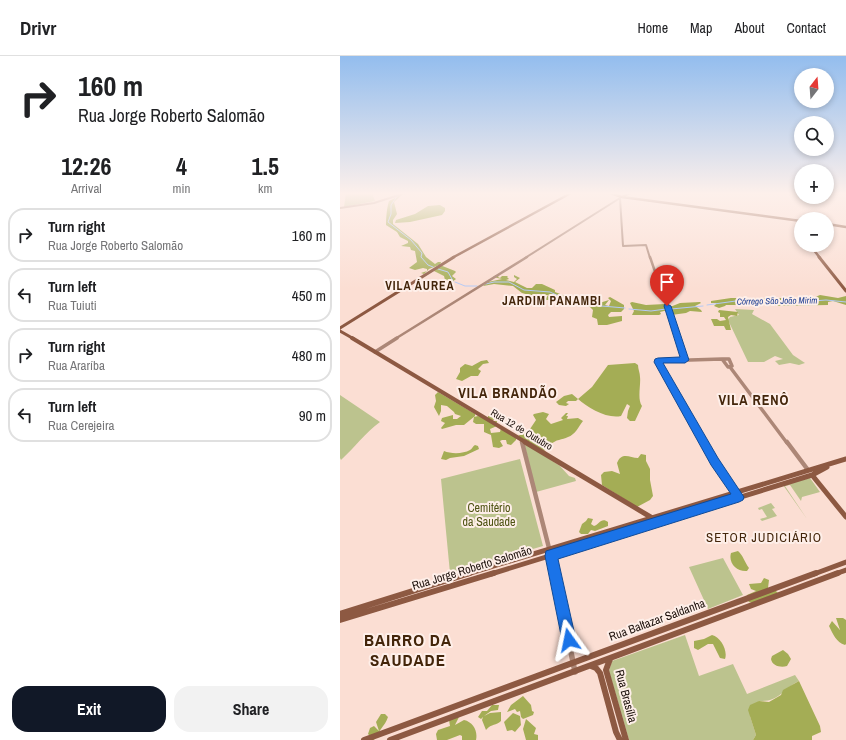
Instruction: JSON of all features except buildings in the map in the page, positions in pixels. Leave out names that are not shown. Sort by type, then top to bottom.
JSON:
[{"type":"main road","points":[[340,328],[440,264],[513,225]]},
{"type":"main road","points":[[834,226],[846,227]]},
{"type":"main road","points":[[815,252],[846,291]]},
{"type":"main road","name":"Rua 12 de Outubro","points":[[340,331],[656,520]]},
{"type":"main road","name":"Rua Jorge Roberto Salomão","points":[[340,620],[551,556],[656,520],[810,473],[846,459]]},
{"type":"main road","points":[[810,473],[846,517]]},
{"type":"main road","name":"Rua Jorge Roberto Salomão","points":[[340,614],[549,548],[656,520]]},
{"type":"main road","name":"Rua Baltazar Saldanha","points":[[390,740],[574,667],[651,634],[846,562]]},
{"type":"main road","name":"Rua Baltazar Saldanha","points":[[364,740],[574,667],[591,666],[846,570]]},
{"type":"main road","points":[[729,605],[732,613]]},
{"type":"main road","points":[[651,634],[654,642]]},
{"type":"main road","name":"Rua Brasília","points":[[610,659],[606,670],[626,740]]},
{"type":"main road","name":"Rua Brasília","points":[[591,666],[596,668],[600,673],[616,732],[620,740]]},
{"type":"street","points":[[375,352],[577,225]]},
{"type":"street","points":[[622,225],[623,246],[646,245],[685,360]]},
{"type":"street","points":[[730,367],[729,358],[658,361],[715,462],[737,495]]},
{"type":"street","points":[[722,359],[730,367],[810,473]]},
{"type":"street","points":[[516,436],[523,448]]},
{"type":"street","points":[[521,438],[549,548],[547,553],[551,556],[574,667]]},
{"type":"green space","points":[[386,225],[394,225],[418,244],[426,257],[435,264],[441,262],[440,265],[455,271],[456,272],[452,276],[456,279],[452,282],[445,280],[444,276],[432,270],[439,265],[427,271],[427,269],[423,268],[415,270],[409,268],[417,262],[415,251],[411,250],[410,247],[401,246],[408,243],[408,241],[400,237],[397,232]]},
{"type":"green space","points":[[499,275],[498,277],[500,278],[502,276],[508,276],[507,277],[509,279],[506,280],[514,282],[517,279],[514,275],[520,278],[515,282],[527,288],[532,288],[536,284],[542,284],[555,290],[555,292],[573,299],[566,301],[568,303],[564,302],[559,304],[559,302],[555,302],[561,301],[553,298],[551,300],[545,300],[548,295],[529,295],[522,293],[513,286],[494,284],[483,286],[488,282],[502,279],[493,277]]},
{"type":"green space","points":[[820,295],[838,298],[846,296],[846,305],[833,301],[828,302],[828,305],[772,306],[741,302],[738,305],[726,305],[719,308],[714,306],[717,303],[711,303],[711,301],[731,298],[813,298]]},
{"type":"green space","points":[[610,297],[624,305],[624,309],[621,312],[611,312],[608,315],[609,317],[622,316],[622,321],[607,325],[598,325],[597,319],[592,317],[593,310],[590,307],[584,307],[574,302],[577,301],[576,298],[593,305],[609,300],[605,305],[609,306],[611,301],[608,298]]},
{"type":"green space","points":[[632,302],[646,305],[665,304],[668,310],[660,312],[661,314],[659,315],[632,315],[634,311],[630,303]]},
{"type":"green space","points":[[680,303],[701,303],[695,306],[702,312],[690,311],[671,315],[670,307]]},
{"type":"green space","points":[[735,309],[754,310],[752,314],[770,324],[793,355],[805,363],[799,365],[790,363],[779,365],[775,361],[783,359],[775,356],[764,362],[748,362],[728,320],[730,317],[739,315]]},
{"type":"green space","points":[[719,310],[738,312],[737,316],[731,315],[728,317],[731,330],[726,330],[724,326],[714,326],[711,319],[717,319],[720,321],[726,320],[724,317],[720,317],[720,313],[718,312]]},
{"type":"green space","points":[[487,360],[489,363],[483,364],[478,369],[481,371],[478,376],[471,376],[462,381],[456,379],[460,372],[460,368],[465,364],[472,366],[481,361]]},
{"type":"green space","points":[[635,363],[638,365],[640,376],[640,400],[642,406],[635,421],[630,421],[627,418],[630,406],[627,404],[621,416],[610,416],[598,412],[578,399],[592,387],[608,365]]},
{"type":"green space","points":[[438,392],[475,414],[475,416],[464,425],[456,425],[442,429],[441,428],[445,423],[441,421],[442,418],[453,415],[453,419],[457,419],[461,416],[455,414],[447,406],[441,405],[439,416],[434,407],[436,401],[435,395]]},
{"type":"green space","points":[[572,394],[578,399],[576,401],[568,401],[566,403],[569,404],[566,406],[559,405],[556,402],[564,396]]},
{"type":"green space","points":[[340,395],[380,422],[341,460],[340,458]]},
{"type":"green space","points":[[543,412],[549,414],[546,419],[551,424],[563,420],[561,418],[566,413],[568,413],[566,416],[568,416],[567,419],[578,418],[583,421],[570,436],[550,445],[548,444],[544,450],[546,452],[518,436],[530,429],[536,420],[533,415],[534,414]]},
{"type":"green space","points":[[478,416],[488,419],[488,416],[495,417],[493,421],[497,421],[497,426],[490,429],[491,433],[500,432],[501,428],[516,437],[516,440],[511,445],[507,444],[506,440],[502,440],[500,441],[503,446],[499,448],[493,447],[491,435],[484,432],[484,424],[476,424],[473,422],[474,417]]},
{"type":"green space","points":[[524,442],[560,466],[569,476],[575,478],[576,481],[536,492]]},
{"type":"green space","points":[[475,445],[478,446],[479,449],[464,456],[446,460],[441,459],[444,451],[461,453],[471,450]]},
{"type":"green space","points":[[641,454],[646,455],[646,461],[650,469],[650,480],[653,496],[650,500],[637,507],[602,485],[601,475],[604,472],[612,471],[620,474],[617,463],[621,457],[626,456],[638,458]]},
{"type":"green space","name":"Cemitério da Saudade","points":[[520,459],[543,546],[450,573],[441,479]]},
{"type":"green space","points":[[810,478],[820,492],[802,497],[801,501],[790,485],[785,486],[807,519],[783,485]]},
{"type":"green space","points":[[771,503],[775,508],[772,509],[777,516],[762,521],[760,519],[767,517],[762,509],[759,510],[758,508]]},
{"type":"green space","points":[[588,518],[593,519],[591,524],[594,526],[604,520],[608,522],[608,526],[595,531],[591,530],[588,534],[581,534],[579,532],[582,524]]},
{"type":"green space","points":[[738,551],[749,568],[747,571],[740,570],[732,563],[730,557],[731,553]]},
{"type":"green space","points":[[723,558],[743,595],[708,609],[689,567]]},
{"type":"green space","points":[[764,578],[769,580],[768,588],[775,590],[778,593],[753,603],[749,602],[746,598],[747,595],[756,591],[751,589],[749,584],[761,583]]},
{"type":"green space","points":[[836,618],[843,618],[846,620],[845,645],[837,640],[829,626],[832,621],[840,630]]},
{"type":"green space","points":[[685,635],[699,676],[733,664],[747,694],[795,675],[799,681],[772,699],[759,701],[750,716],[756,735],[753,740],[629,740],[609,671],[612,661]]},
{"type":"green space","points":[[712,635],[721,641],[725,648],[725,659],[720,658],[713,644],[708,644],[698,650],[694,648],[694,641],[704,639]]},
{"type":"green space","points":[[783,650],[791,659],[787,666],[777,666],[771,659],[772,656]]},
{"type":"green space","points":[[799,681],[820,726],[821,732],[812,736],[812,740],[753,740],[756,735],[748,710],[750,705],[759,701],[769,702],[781,695],[783,690]]},
{"type":"green space","points":[[523,696],[531,705],[532,711],[534,712],[533,715],[523,719],[520,711],[517,712],[515,709],[507,712],[511,705]]},
{"type":"green space","points":[[492,705],[499,705],[498,710],[491,711],[484,716],[490,713],[501,712],[501,721],[490,726],[486,730],[482,720],[483,717],[481,719],[478,717],[482,711],[487,711]]},
{"type":"green space","points":[[513,713],[520,716],[521,725],[515,732],[512,730],[507,731],[504,722]]},
{"type":"green space","points":[[381,714],[385,714],[388,717],[387,720],[374,740],[369,740],[370,736],[368,734],[370,728],[374,726],[379,731],[376,722]]},
{"type":"green space","points":[[459,717],[455,725],[464,720],[470,723],[474,727],[476,740],[462,740],[462,736],[460,735],[447,740],[437,740],[436,734],[438,730],[450,726],[449,720]]},
{"type":"green space","points":[[526,719],[536,728],[534,734],[538,735],[538,740],[526,740],[523,729]]},
{"type":"waterway","name":"Córrego São João Mirim","points":[[392,225],[411,240],[422,253],[421,257],[428,265],[433,267]]},
{"type":"waterway","points":[[438,269],[448,272],[453,281]]},
{"type":"waterway","points":[[455,282],[465,286],[477,286]]},
{"type":"waterway","name":"Córrego São João Mirim","points":[[486,284],[494,282],[509,282],[524,290],[550,292],[563,298],[584,302],[590,305],[625,308]]},
{"type":"waterway","name":"Córrego São João Mirim","points":[[707,305],[743,300],[786,303],[826,300],[846,302]]},
{"type":"waterway","name":"Córrego São João Mirim","points":[[671,309],[703,306]]},
{"type":"waterway","name":"Córrego São João Mirim","points":[[629,309],[651,311],[666,309]]},
{"type":"district","name":"VILA ÁUREA","points":[[420,286]]},
{"type":"district","name":"JARDIM PANAMBI","points":[[552,301]]},
{"type":"district","name":"VILA BRANDÃO","points":[[508,393]]},
{"type":"district","name":"VILA RENÔ","points":[[754,400]]},
{"type":"district","name":"SETOR JUDICIÁRIO","points":[[764,537]]},
{"type":"district","name":"BAIRRO DA SAUDADE","points":[[408,650]]},
{"type":"route","points":[[569,640],[551,556],[739,497],[715,462],[658,362],[685,360],[667,306]]}]
